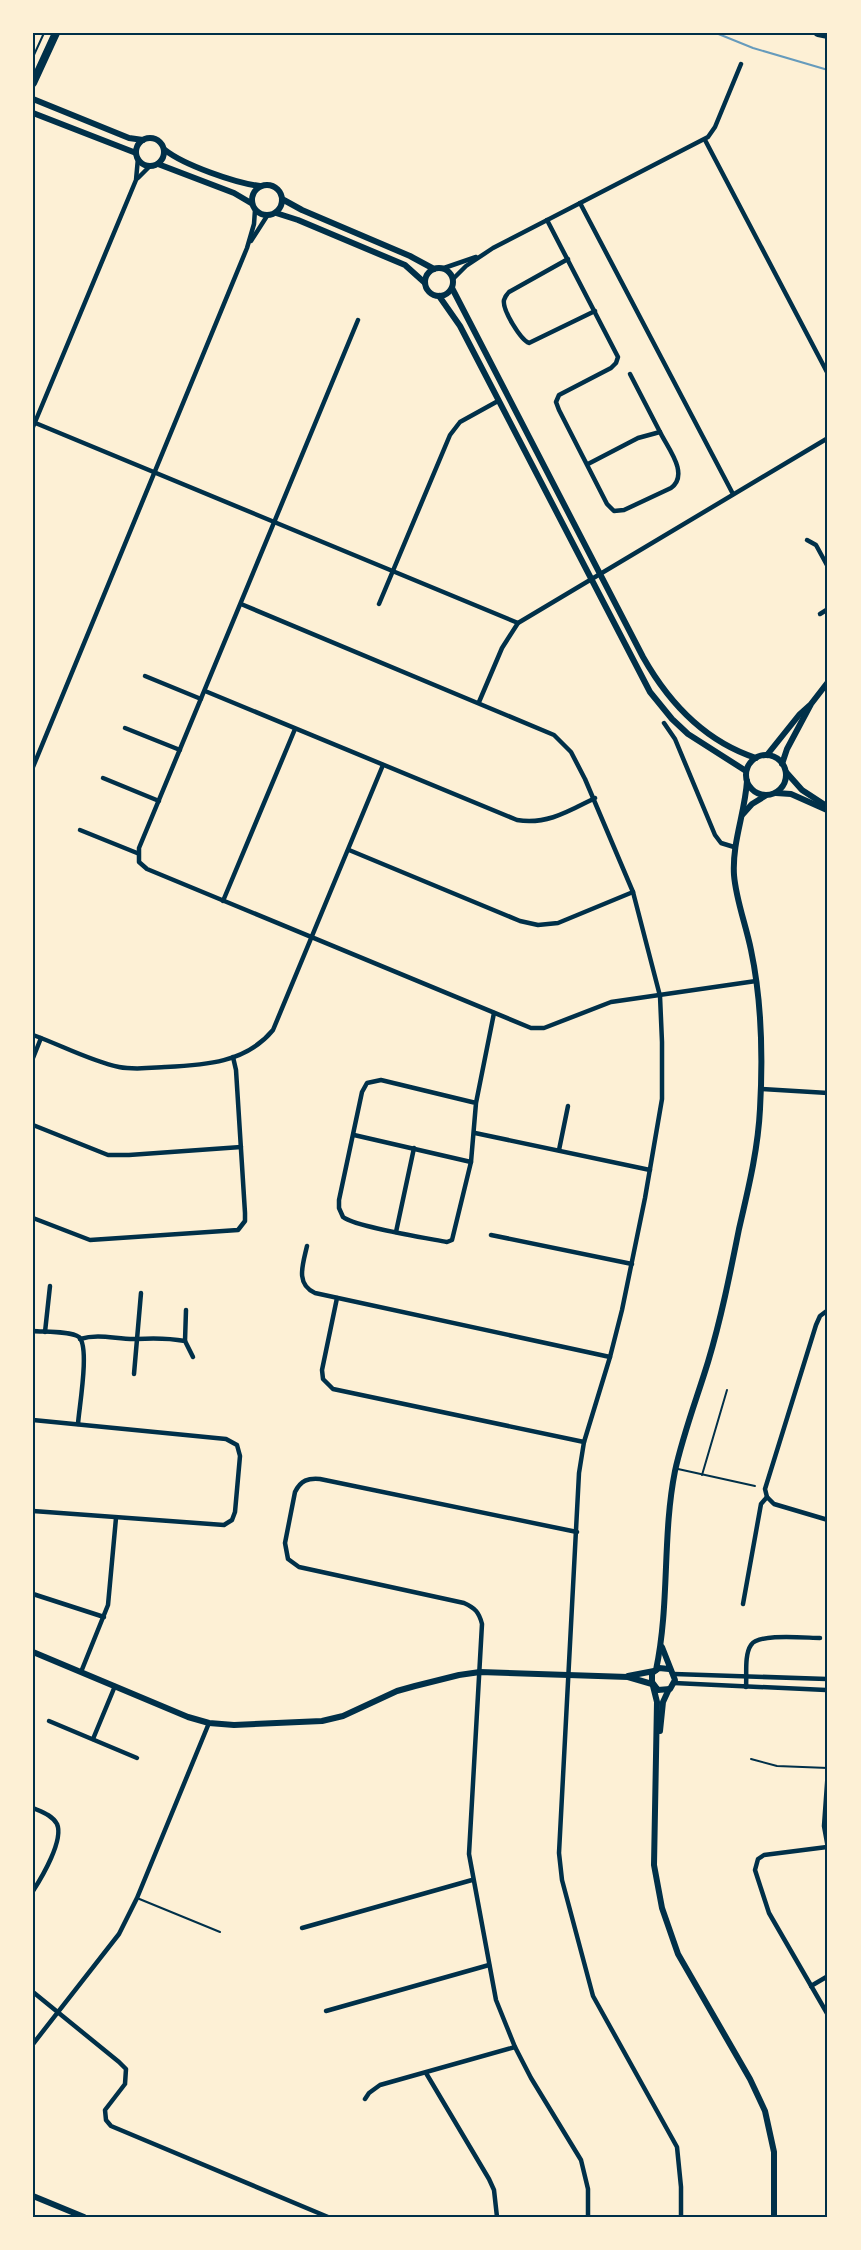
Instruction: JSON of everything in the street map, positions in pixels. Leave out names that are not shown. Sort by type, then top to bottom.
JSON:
[{"type":"main road","points":[[33,82],[56,33]]},
{"type":"main road","points":[[818,33],[828,35]]},
{"type":"street","points":[[518,622],[274,520],[34,424],[136,180],[138,144],[149,137],[157,139],[165,150],[180,159],[237,182],[275,187],[282,199],[302,210],[434,269],[444,268],[481,255],[705,140],[716,128],[741,64]]},
{"type":"street","points":[[33,99],[129,138],[143,140]]},
{"type":"street","points":[[33,113],[137,156],[143,164],[150,166],[159,164],[234,193],[251,203],[255,210],[267,216]]},
{"type":"street","points":[[705,140],[828,374]]},
{"type":"street","points":[[159,164],[165,150]]},
{"type":"street","points":[[136,180],[150,166]]},
{"type":"street","points":[[251,203],[252,195],[260,186]]},
{"type":"street","points":[[247,248],[267,216],[276,213],[280,208],[282,199]]},
{"type":"street","points":[[580,203],[733,494]]},
{"type":"street","points":[[33,767],[247,248],[254,224],[255,210]]},
{"type":"street","points":[[276,213],[405,265],[425,283],[430,292],[439,296],[453,314],[641,677],[664,711],[688,734],[746,771]]},
{"type":"street","points":[[547,220],[616,352],[617,361],[611,368],[562,393],[556,402],[608,504],[614,511],[624,510],[671,488],[678,481],[680,474],[630,374]]},
{"type":"street","points":[[453,279],[481,255]]},
{"type":"street","points":[[568,259],[509,292],[504,298],[504,307],[521,338],[530,343],[595,311]]},
{"type":"street","points":[[444,268],[451,274],[452,288],[599,573],[643,657],[668,697],[691,721],[710,735],[737,751],[756,758]]},
{"type":"street","points":[[425,283],[427,274],[434,269]]},
{"type":"street","points":[[439,296],[452,288]]},
{"type":"street","points":[[358,320],[138,853],[140,862],[147,869],[223,901],[494,1014],[537,1029],[611,1002],[756,981]]},
{"type":"street","points":[[379,604],[454,428],[468,417],[498,401]]},
{"type":"street","points":[[588,464],[638,438],[660,432]]},
{"type":"street","points":[[479,702],[502,648],[518,622],[828,438]]},
{"type":"street","points":[[807,540],[816,545],[828,567]]},
{"type":"street","points":[[241,604],[545,730],[563,742],[571,752],[595,798],[633,892],[660,996],[662,1099],[632,1264],[610,1357],[584,1442],[579,1473],[559,1854],[562,1880],[593,1996],[677,2147],[681,2217]]},
{"type":"street","points":[[820,614],[828,609]]},
{"type":"street","points":[[145,676],[201,699]]},
{"type":"street","points":[[782,764],[787,749],[812,704],[828,682]]},
{"type":"street","points":[[205,691],[507,817],[524,821],[544,821],[595,798]]},
{"type":"street","points":[[766,755],[799,715],[812,704]]},
{"type":"street","points":[[664,723],[675,739],[715,835],[721,843],[734,847]]},
{"type":"street","points":[[125,728],[180,750]]},
{"type":"street","points":[[223,901],[295,729]]},
{"type":"street","points":[[774,2217],[774,2152],[765,2111],[750,2079],[682,1963],[662,1908],[654,1865],[657,1702],[651,1678],[662,1645],[670,1506],[676,1468],[721,1314],[756,1151],[762,1041],[751,950],[734,877],[734,847],[743,815],[746,771],[756,758],[766,755],[774,757],[802,790],[828,809]]},
{"type":"street","points":[[33,1035],[110,1065],[125,1068],[206,1065],[232,1058],[262,1043],[273,1030],[383,765]]},
{"type":"street","points":[[776,793],[783,786],[786,772]]},
{"type":"street","points":[[103,778],[159,801]]},
{"type":"street","points":[[747,781],[755,792],[767,795]]},
{"type":"street","points":[[743,815],[752,804],[767,795],[776,793],[791,794],[828,809]]},
{"type":"street","points":[[80,830],[138,853]]},
{"type":"street","points":[[349,850],[520,921],[538,925],[558,923],[633,892]]},
{"type":"street","points":[[476,1103],[381,1080],[367,1083],[339,1200],[340,1214],[350,1221],[396,1232],[447,1242],[452,1240],[471,1162],[476,1103],[494,1014]]},
{"type":"street","points":[[33,1058],[41,1038]]},
{"type":"street","points":[[33,1218],[90,1240],[238,1230],[245,1221],[245,1213],[236,1070],[232,1058]]},
{"type":"street","points":[[761,1089],[828,1093]]},
{"type":"street","points":[[559,1150],[568,1106]]},
{"type":"street","points":[[33,1125],[108,1155],[241,1147]]},
{"type":"street","points":[[475,1133],[650,1170]]},
{"type":"street","points":[[354,1135],[471,1162]]},
{"type":"street","points":[[396,1232],[414,1148]]},
{"type":"street","points":[[491,1235],[632,1264]]},
{"type":"street","points":[[307,1246],[301,1278],[305,1287],[315,1293],[610,1357]]},
{"type":"street","points":[[45,1332],[50,1286]]},
{"type":"street","points":[[134,1374],[141,1293]]},
{"type":"street","points":[[337,1298],[322,1370],[323,1379],[333,1389],[584,1442]]},
{"type":"street","points":[[186,1310],[185,1341],[194,1357]]},
{"type":"street","points":[[828,1310],[820,1316],[816,1325],[765,1486],[767,1497],[774,1504],[828,1520]]},
{"type":"street","points":[[33,1331],[69,1334],[83,1338],[156,1337],[185,1341]]},
{"type":"street","points":[[78,1424],[84,1355],[83,1338]]},
{"type":"street","points":[[33,1420],[226,1439],[234,1442],[239,1449],[240,1456],[235,1512],[232,1520],[226,1524],[217,1526],[33,1511]]},
{"type":"street","points":[[577,1532],[309,1478],[298,1485],[285,1551],[290,1562],[309,1570],[465,1603],[478,1612],[482,1624],[469,1838],[472,1880],[496,2000],[515,2047],[531,2078],[581,2160],[588,2189],[588,2217]]},
{"type":"street","points":[[743,1604],[761,1504],[767,1497]]},
{"type":"street","points":[[81,1672],[104,1617],[110,1593],[116,1518]]},
{"type":"street","points":[[33,1594],[104,1617]]},
{"type":"street","points":[[746,1687],[750,1647],[755,1641],[770,1638],[820,1638]]},
{"type":"street","points":[[657,1761],[663,1702],[672,1686],[672,1671],[662,1645]]},
{"type":"street","points":[[33,1652],[188,1717],[209,1723],[234,1725],[322,1721],[348,1714],[388,1695],[414,1686],[480,1672],[627,1677],[653,1685],[661,1691],[672,1686],[827,1691],[827,1679],[672,1671],[662,1667],[627,1677]]},
{"type":"street","points":[[93,1739],[115,1686]]},
{"type":"street","points":[[49,1721],[137,1758]]},
{"type":"street","points":[[33,2044],[107,1953],[119,1934],[137,1898],[209,1723]]},
{"type":"street","points":[[828,1769],[824,1826],[828,1848],[764,1855],[758,1859],[755,1866],[769,1913],[828,2015]]},
{"type":"street","points":[[33,1808],[48,1815],[54,1821],[59,1835],[42,1876],[33,1891]]},
{"type":"street","points":[[302,1928],[472,1880]]},
{"type":"street","points":[[326,2011],[489,1965]]},
{"type":"street","points":[[811,1986],[828,1976]]},
{"type":"street","points":[[33,1992],[126,2069],[125,2084],[105,2110],[106,2120],[111,2126],[327,2217]]},
{"type":"street","points":[[365,2099],[380,2085],[515,2047]]},
{"type":"street","points":[[426,2073],[489,2179],[494,2190],[497,2217]]},
{"type":"street","points":[[33,2196],[84,2217]]},
{"type":"lane","points":[[33,57],[44,33]]},
{"type":"lane","points":[[702,1475],[727,1390]]},
{"type":"lane","points":[[676,1468],[754,1486]]},
{"type":"lane","points":[[751,1759],[777,1766],[828,1769]]},
{"type":"lane","points":[[137,1898],[220,1932]]},
{"type":"waterway","points":[[716,33],[753,48],[828,70]]}]
